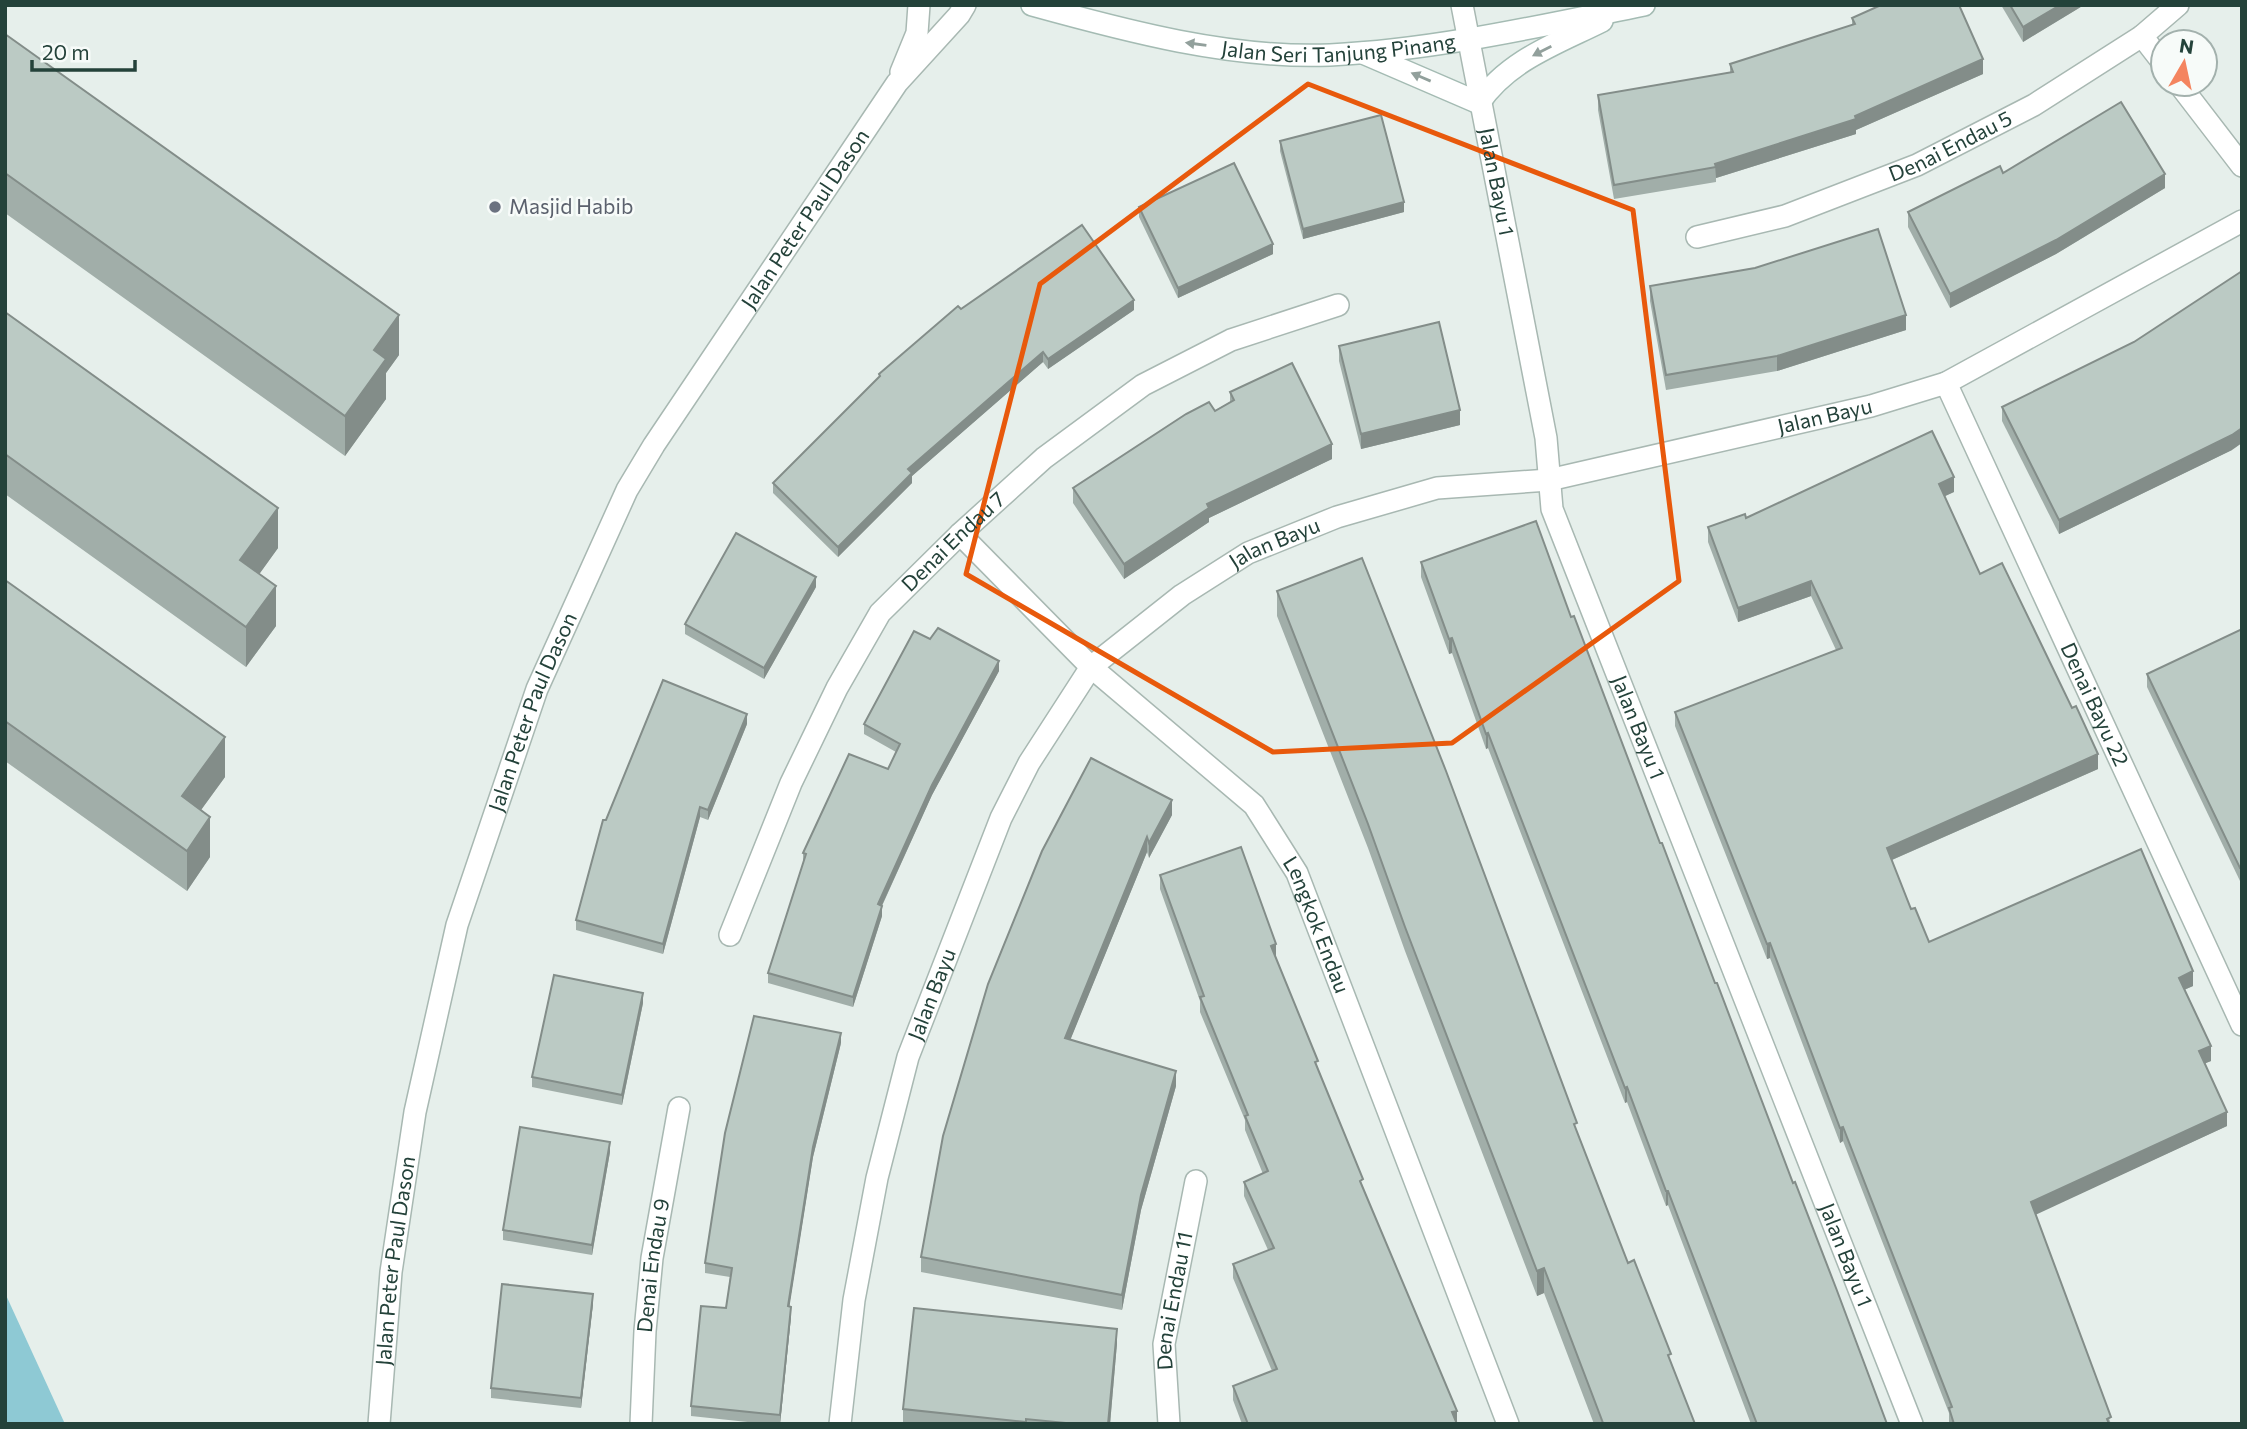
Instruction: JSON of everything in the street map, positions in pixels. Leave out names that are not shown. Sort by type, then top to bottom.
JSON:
[{"type":"street","name":"Jalan Peter Paul Dason","points":[[897,83],[917,33],[919,5]]},
{"type":"street","name":"Jalan Peter Paul Dason","points":[[379,1424],[391,1272],[415,1111],[457,925],[537,689],[627,490],[662,433],[897,83],[965,5]]},
{"type":"street","name":"Jalan Seri Tanjung Pinang","points":[[1032,5],[1188,43],[1262,52],[1327,55],[1468,39],[1634,7]]},
{"type":"street","name":"Jalan Bayu 1","points":[[1462,5],[1546,438],[1552,509],[1912,1424]]},
{"type":"street","name":"Denai Endau 5","points":[[1697,237],[1785,216],[1917,165],[2035,105],[2142,36],[2178,5]]},
{"type":"street","points":[[1362,52],[1479,103],[1490,87],[1518,63],[1634,7]]},
{"type":"street","points":[[2142,36],[2149,45]]},
{"type":"street","points":[[2190,98],[2242,166]]},
{"type":"street","name":"Jalan Bayu","points":[[840,1424],[854,1300],[877,1178],[908,1057],[1000,818],[1029,763],[1091,667],[1182,595],[1248,553],[1337,517],[1437,488],[1549,480],[1871,406],[1946,383],[2242,221]]},
{"type":"street","name":"Denai Endau 7","points":[[730,935],[791,783],[837,688],[880,613],[960,534],[1044,458],[1143,385],[1231,340],[1338,305]]},
{"type":"street","name":"Denai Bayu 22","points":[[1946,383],[2242,1025]]},
{"type":"street","name":"Lengkok Endau","points":[[960,534],[1091,667],[1254,806],[1297,873],[1507,1424]]},
{"type":"street","name":"Denai Endau 9","points":[[641,1424],[645,1331],[652,1258],[679,1108]]},
{"type":"street","name":"Denai Endau 11","points":[[1169,1424],[1164,1344],[1196,1181]]},
{"type":"highlighted area","points":[[1308,84],[1633,210],[1679,581],[1452,743],[1273,752],[966,574],[1040,284]]},
{"type":"water","points":[[5,1293],[65,1424],[5,1424]]},
{"type":"building","points":[[1881,5],[1959,5],[1983,59],[1855,116],[1856,119],[1715,164],[1716,167],[1614,185],[1598,95],[1733,72],[1730,64],[1855,24],[1852,18]]},
{"type":"building","points":[[2010,5],[2060,5],[2023,27]]},
{"type":"building","points":[[5,34],[399,315],[374,350],[386,359],[345,416],[5,173]]},
{"type":"building","points":[[2121,102],[2165,174],[2056,240],[1950,294],[1908,212],[2000,166],[2003,173]]},
{"type":"building","points":[[1381,115],[1404,202],[1303,229],[1280,141]]},
{"type":"building","points":[[1234,163],[1273,244],[1178,288],[1139,207]]},
{"type":"building","points":[[1082,225],[1134,300],[1048,359],[1043,352],[908,469],[912,473],[838,547],[773,483],[880,376],[879,374],[958,306],[961,309]]},
{"type":"building","points":[[1878,229],[1906,315],[1777,356],[1666,375],[1650,286],[1755,268]]},
{"type":"building","points":[[2242,271],[2242,428],[2059,520],[2002,407],[2134,342]]},
{"type":"building","points":[[5,312],[278,508],[240,560],[276,586],[246,627],[5,454]]},
{"type":"building","points":[[1439,322],[1460,410],[1361,434],[1339,346]]},
{"type":"building","points":[[1292,363],[1332,444],[1207,504],[1209,508],[1124,564],[1073,488],[1186,414],[1209,402],[1215,411],[1234,400],[1230,392]]},
{"type":"building","points":[[1932,431],[1954,477],[1939,484],[1980,574],[2002,563],[2072,708],[2076,706],[2098,754],[1887,848],[1911,909],[1915,908],[1929,942],[2141,849],[2193,971],[2179,978],[2211,1046],[2199,1051],[2227,1112],[2031,1202],[2111,1417],[2107,1419],[2109,1424],[1954,1424],[1949,1408],[1952,1407],[1843,1127],[1840,1128],[1770,943],[1767,944],[1675,712],[1842,648],[1811,581],[1738,608],[1708,527],[1745,514],[1746,518]]},
{"type":"building","points":[[1536,521],[1571,617],[1574,616],[1887,1424],[1757,1424],[1668,1191],[1627,1087],[1625,1088],[1488,733],[1486,734],[1452,638],[1449,639],[1421,562]]},
{"type":"building","points":[[736,533],[816,577],[764,668],[685,624]]},
{"type":"building","points":[[1362,558],[1446,771],[1577,1123],[1574,1124],[1628,1263],[1634,1260],[1695,1424],[1601,1424],[1603,1423],[1544,1268],[1537,1271],[1277,591]]},
{"type":"building","points":[[5,580],[225,737],[182,796],[210,817],[187,851],[5,721]]},
{"type":"building","points":[[938,628],[999,661],[932,785],[878,904],[882,906],[853,997],[768,973],[806,854],[803,853],[849,754],[888,769],[900,744],[864,724],[914,631],[930,639]]},
{"type":"building","points":[[2242,629],[2242,867],[2240,868],[2147,674]]},
{"type":"building","points":[[663,680],[747,714],[708,810],[700,807],[663,944],[576,920],[603,820],[606,820]]},
{"type":"building","points":[[1091,758],[1172,800],[1149,843],[1147,837],[1065,1038],[1176,1071],[1141,1195],[1122,1295],[921,1257],[943,1136],[988,984],[1042,851]]},
{"type":"building","points":[[1241,847],[1276,944],[1271,946],[1363,1179],[1360,1181],[1457,1411],[1452,1412],[1457,1424],[1248,1424],[1233,1386],[1277,1369],[1233,1264],[1274,1248],[1244,1182],[1268,1171],[1200,997],[1204,996],[1160,875]]},
{"type":"building","points":[[554,975],[643,993],[622,1095],[532,1077]]},
{"type":"building","points":[[754,1016],[841,1033],[813,1147],[788,1306],[791,1307],[780,1415],[691,1406],[701,1306],[726,1308],[732,1268],[705,1263],[725,1133]]},
{"type":"building","points":[[520,1127],[610,1142],[592,1245],[503,1230]]},
{"type":"building","points":[[502,1284],[593,1294],[581,1398],[491,1388]]},
{"type":"building","points":[[914,1308],[1117,1329],[1108,1424],[1026,1419],[1026,1422],[903,1409]]},
{"type":"place","name":"Masjid Habib","points":[[495,207]]}]
